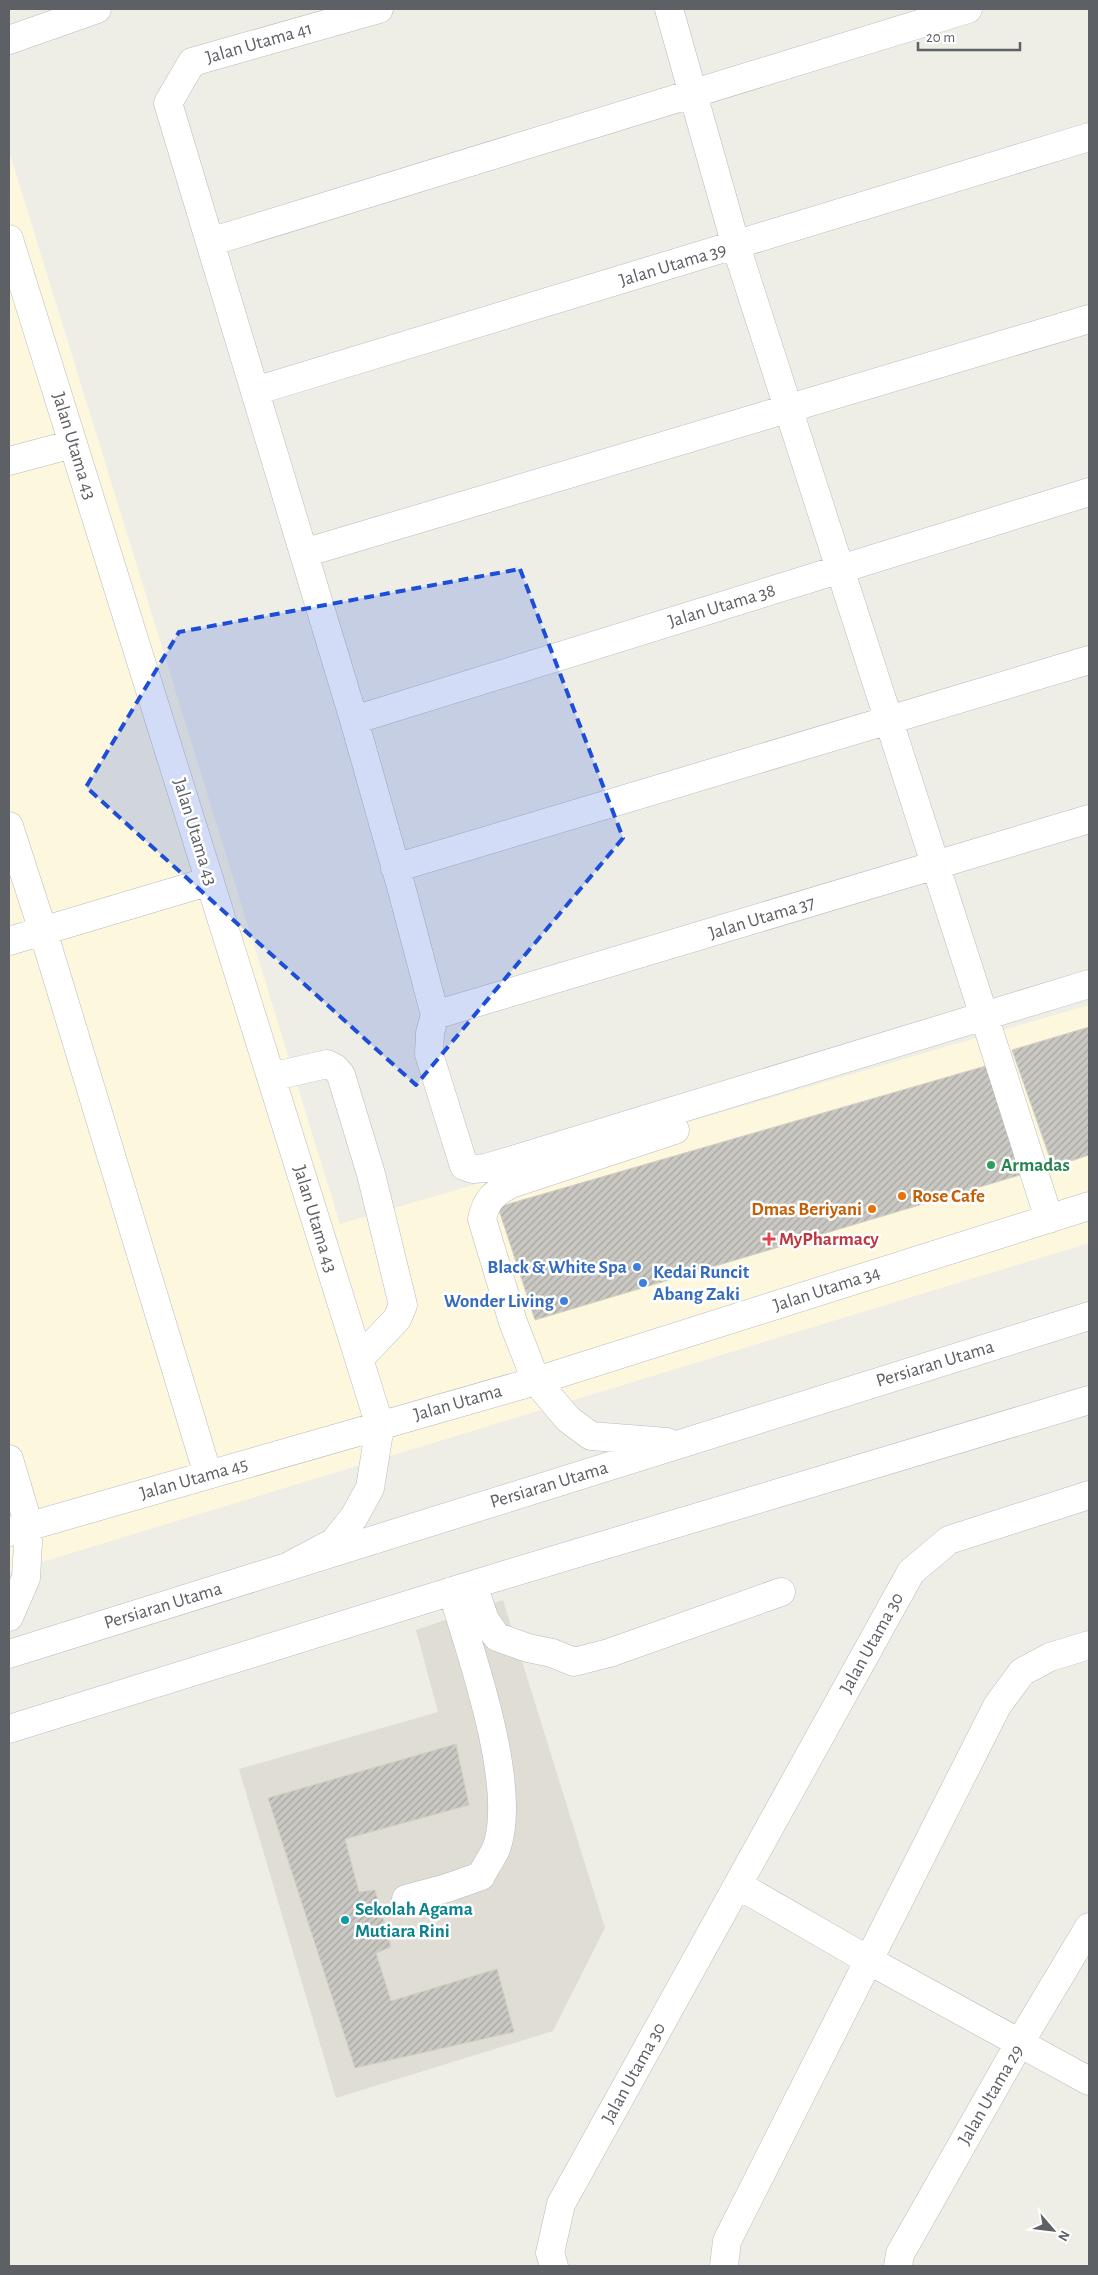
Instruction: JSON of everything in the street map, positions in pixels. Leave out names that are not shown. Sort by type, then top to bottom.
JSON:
[{"type":"street","points":[[9,40],[97,9]]},
{"type":"street","name":"Jalan Utama 41","points":[[379,9],[192,62],[168,103],[354,720],[435,1015]]},
{"type":"street","points":[[669,9],[736,246],[1049,1219]]},
{"type":"street","points":[[210,242],[968,9]]},
{"type":"street","name":"Jalan Utama 39","points":[[255,391],[1089,137]]},
{"type":"street","name":"Jalan Utama 43","points":[[9,239],[380,1426]]},
{"type":"street","points":[[304,553],[1089,319]]},
{"type":"street","points":[[9,461],[73,444]]},
{"type":"street","name":"Jalan Utama 38","points":[[354,720],[1089,492]]},
{"type":"street","points":[[395,868],[1089,660]]},
{"type":"street","name":"Jalan Utama 37","points":[[435,1015],[1089,819]]},
{"type":"street","points":[[9,826],[43,931],[208,1475]]},
{"type":"street","points":[[9,941],[210,881]]},
{"type":"street","points":[[684,1443],[591,1436],[568,1419],[536,1381],[513,1322],[482,1219],[485,1205],[494,1193],[511,1184],[986,1024],[1089,984]]},
{"type":"street","points":[[435,1015],[429,1054],[464,1166],[473,1169],[486,1168],[986,1024],[1089,1000]]},
{"type":"street","points":[[271,1076],[327,1064],[335,1068],[341,1075],[371,1174],[403,1304],[397,1319],[359,1359]]},
{"type":"street","name":"Jalan Utama 34","points":[[536,1381],[1089,1206]]},
{"type":"street","name":"Persiaran Utama","points":[[9,1654],[1089,1316]]},
{"type":"street","name":"Jalan Utama","points":[[380,1426],[536,1381]]},
{"type":"street","points":[[9,1730],[462,1588],[1089,1400]]},
{"type":"street","points":[[290,1566],[334,1542],[354,1518],[370,1488],[380,1426]]},
{"type":"street","name":"Jalan Utama 45","points":[[19,1529],[380,1426]]},
{"type":"street","points":[[9,1459],[26,1578],[9,1617]]},
{"type":"street","name":"Jalan Utama 30","points":[[554,2266],[550,2253],[561,2204],[911,1572],[949,1540],[1089,1495]]},
{"type":"street","points":[[462,1588],[497,1636],[574,1662],[609,1653],[781,1592]]},
{"type":"street","points":[[406,1899],[447,1888],[481,1876],[496,1848],[502,1816],[501,1781],[462,1588]]},
{"type":"street","points":[[724,2266],[728,2241],[997,1706],[1022,1672],[1050,1657],[1089,1645]]},
{"type":"street","points":[[738,1885],[868,1960],[1089,2081]]},
{"type":"street","name":"Jalan Utama 29","points":[[898,2266],[900,2254],[1019,2044],[1089,1927]]},
{"type":"highlighted area","points":[[520,569],[623,838],[416,1085],[86,787],[179,632]]},
{"type":"shaded area","points":[[9,151],[340,1224],[1089,1005],[1089,1243],[9,1572]]},
{"type":"shaded area","points":[[503,1600],[605,1928],[553,2031],[336,2098],[239,1769],[438,1712],[416,1630]]},
{"type":"building","points":[[1089,1027],[1089,1155],[1053,1167],[1012,1050]]},
{"type":"building","points":[[989,1065],[1020,1175],[535,1320],[498,1207]]},
{"type":"building","name":"Sekolah Agama Mutiara Rini","points":[[456,1744],[469,1805],[345,1839],[359,1892],[375,1890],[391,1947],[376,1953],[391,2001],[497,1969],[514,2032],[355,2068],[268,1798]]},
{"type":"place","name":"Armadas","points":[[991,1165]]},
{"type":"place","name":"Rose Cafe","points":[[902,1196]]},
{"type":"place","name":"Dmas Beriyani","points":[[872,1209]]},
{"type":"place","name":"MyPharmacy","points":[[769,1239]]},
{"type":"place","name":"Black & White Spa","points":[[637,1267]]},
{"type":"place","name":"Kedai Runcit Abang Zaki","points":[[643,1283]]},
{"type":"place","name":"Wonder Living","points":[[564,1301]]},
{"type":"place","name":"Sekolah Agama Mutiara Rini","points":[[345,1920]]}]
